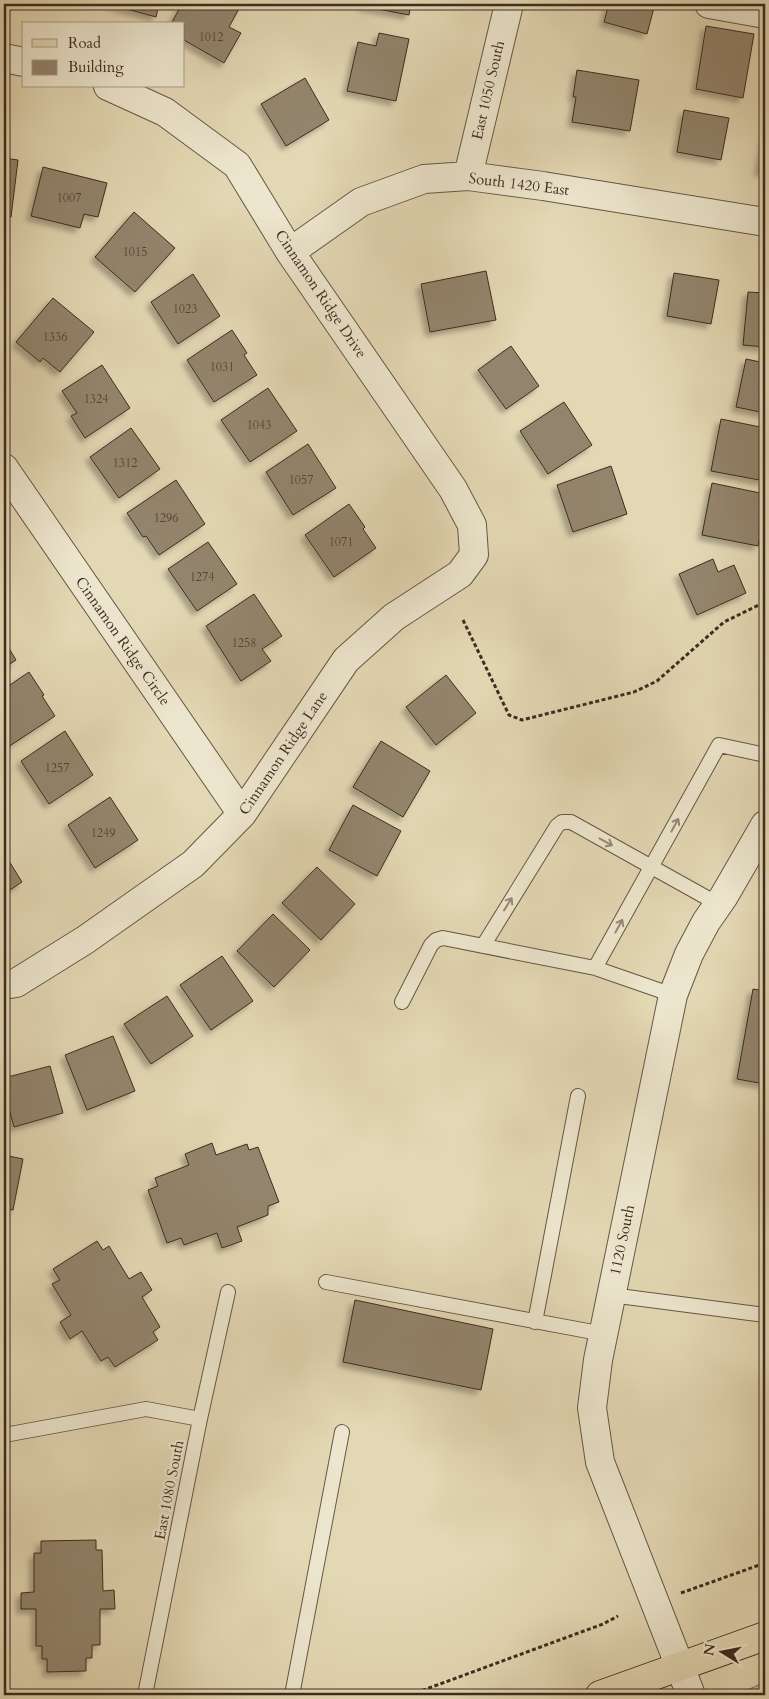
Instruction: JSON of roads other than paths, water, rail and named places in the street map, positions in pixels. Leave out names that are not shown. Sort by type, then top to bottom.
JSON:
[{"type":"main road","points":[[600,1695],[765,1636]]},
{"type":"street","name":"East 1050 South","points":[[468,176],[509,4]]},
{"type":"street","points":[[709,4],[765,14]]},
{"type":"street","points":[[4,58],[22,62]]},
{"type":"street","name":"Cinnamon Ridge Drive","points":[[112,88],[165,112],[236,165],[290,252],[453,489],[472,525],[474,555]]},
{"type":"street","name":"South 1420 East","points":[[290,252],[362,202],[424,180],[468,176],[543,186],[765,222]]},
{"type":"street","name":"Cinnamon Ridge Circle","points":[[4,468],[242,814]]},
{"type":"street","name":"Cinnamon Ridge Lane","points":[[4,985],[16,983],[85,940],[194,864],[242,814],[346,660],[394,617],[431,591],[460,574],[474,555]]},
{"type":"street","name":"1120 South","points":[[691,1695],[600,1462],[592,1408],[598,1360],[673,994],[689,954],[706,922],[765,825]]},
{"type":"lane","points":[[595,968],[720,745],[765,755]]},
{"type":"lane","points":[[483,946],[556,826],[562,822],[571,822],[718,904]]},
{"type":"lane","points":[[402,1002],[431,945],[436,940],[443,938],[595,968],[673,994]]},
{"type":"lane","points":[[535,1322],[578,1096]]},
{"type":"lane","points":[[326,1282],[604,1334]]},
{"type":"lane","name":"East 1080 South","points":[[145,1695],[200,1419],[228,1292]]},
{"type":"lane","points":[[611,1295],[765,1315]]},
{"type":"lane","points":[[4,1432],[10,1434],[146,1409],[200,1419]]},
{"type":"lane","points":[[292,1695],[342,1432]]}]
